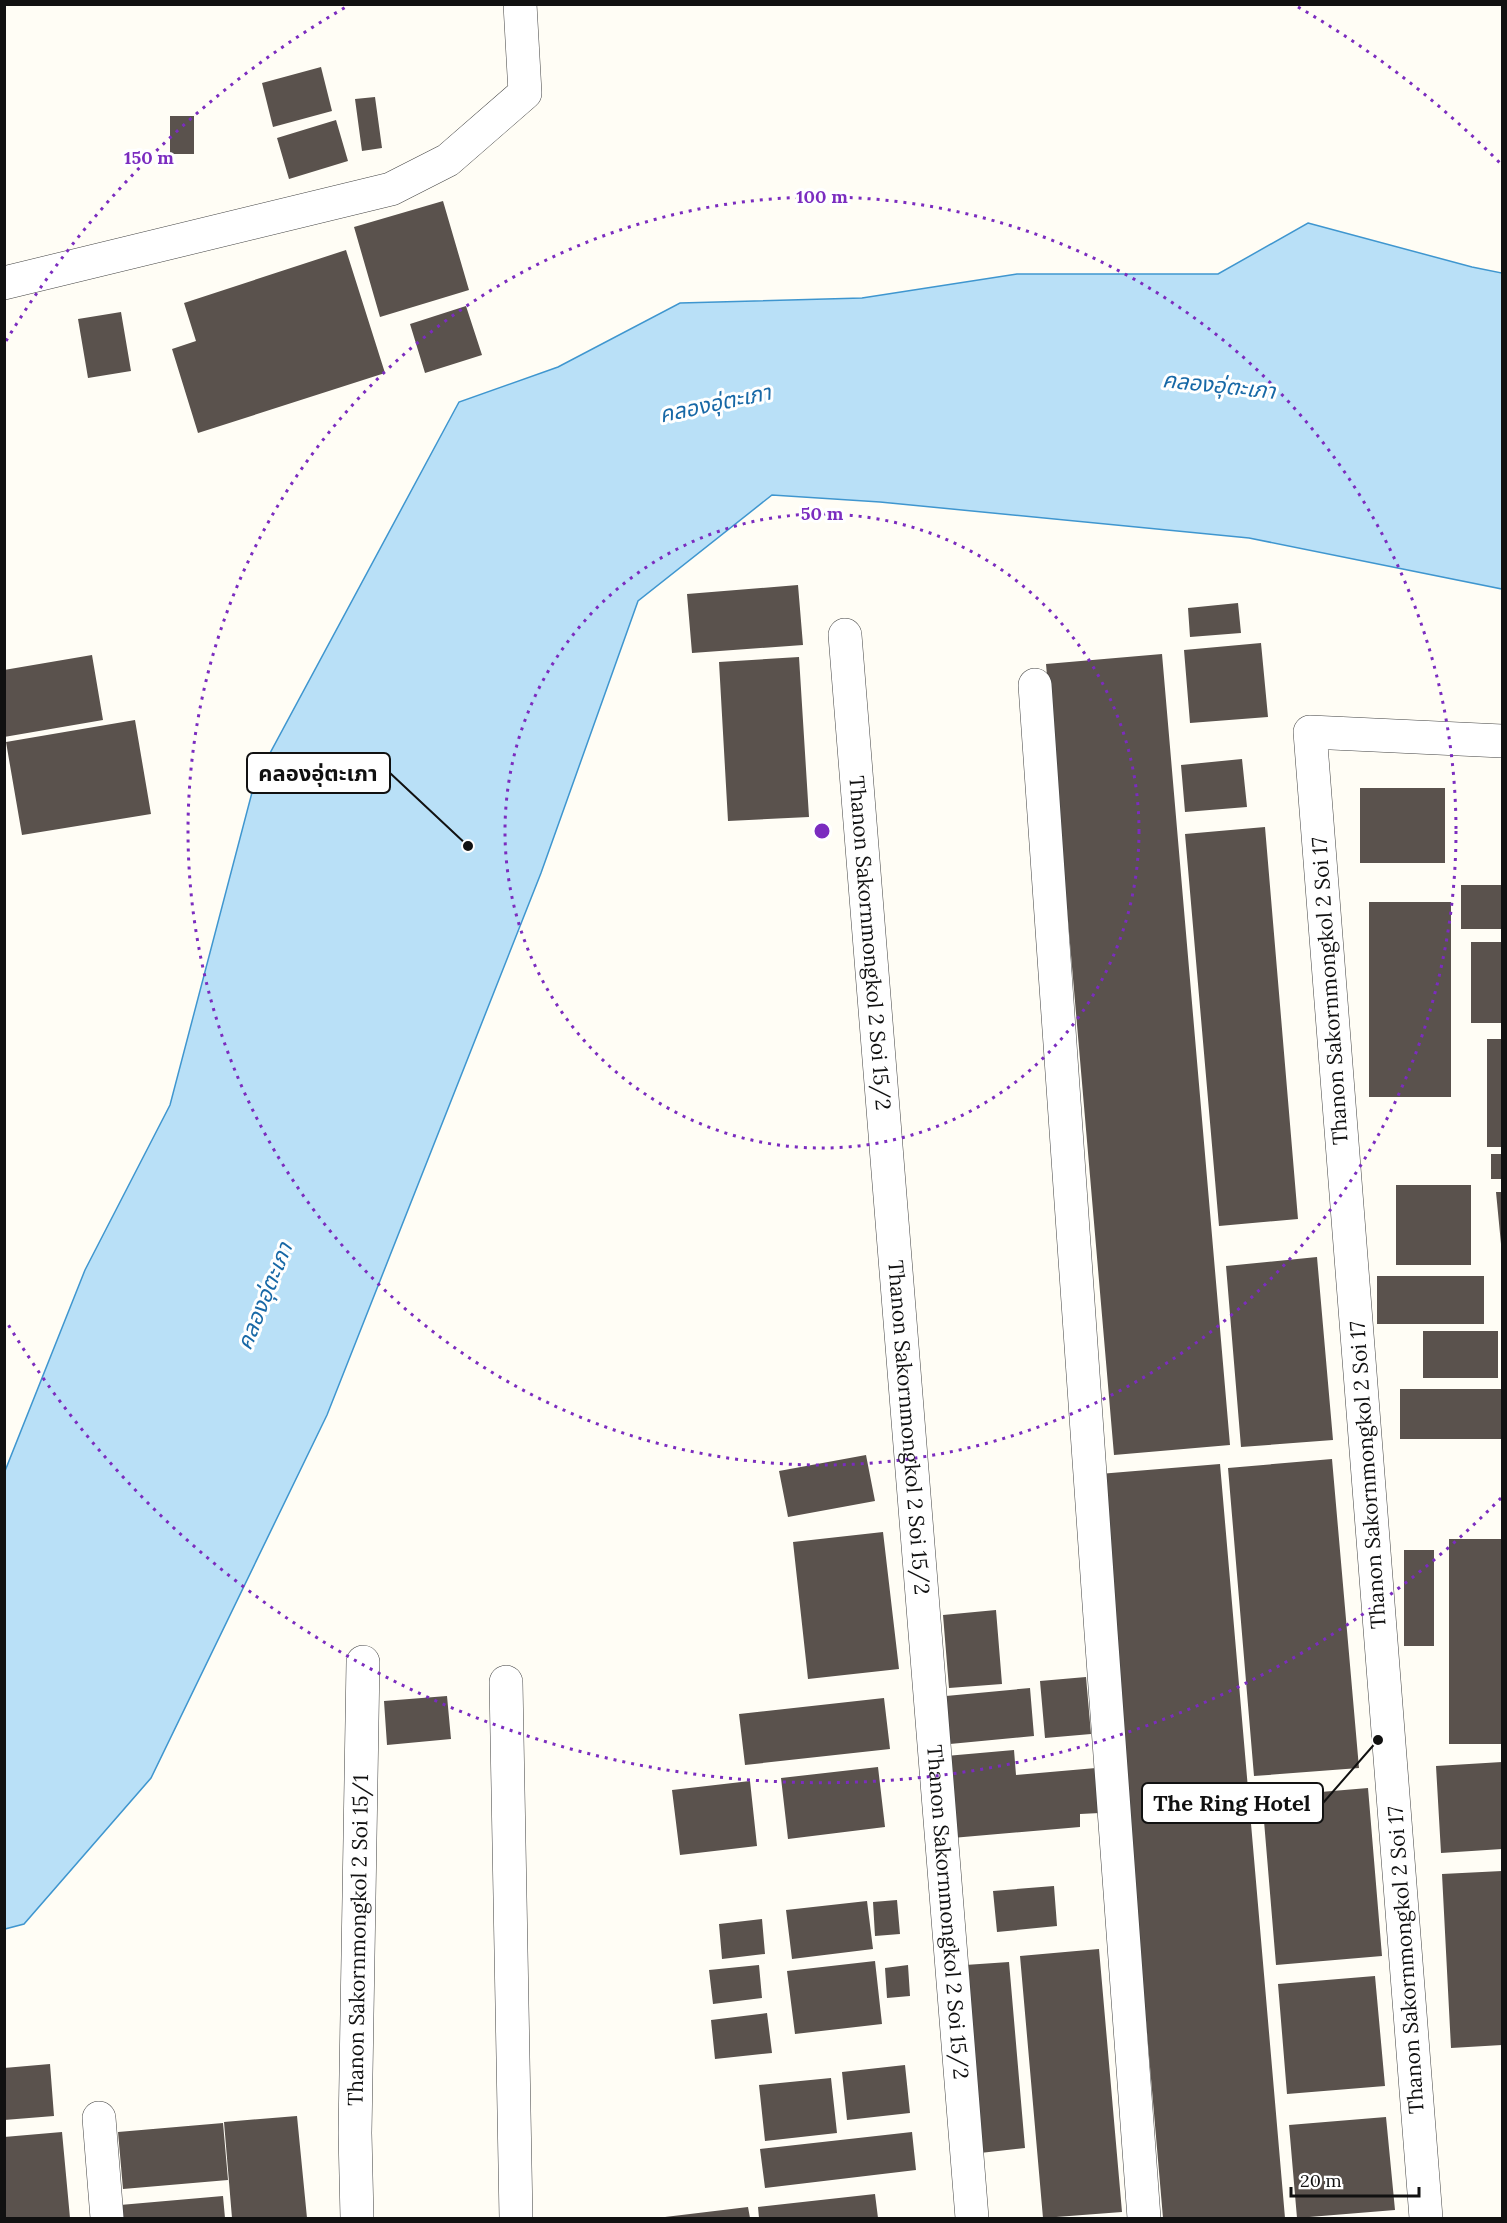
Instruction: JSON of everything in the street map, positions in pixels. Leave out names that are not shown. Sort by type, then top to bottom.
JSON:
[{"type":"street","points":[[4,283],[391,189],[448,160],[525,93],[520,4]]},
{"type":"street","name":"Thanon Sakornmongkol 2 Soi 15/2","points":[[845,635],[972,2218]]},
{"type":"street","points":[[1035,685],[1144,2218]]},
{"type":"street","name":"Thanon Sakornmongkol 2 Soi 17","points":[[1426,2218],[1310,732],[1503,741]]},
{"type":"street","name":"Thanon Sakornmongkol 2 Soi 15/1","points":[[357,2218],[356,2133],[363,1662]]},
{"type":"street","points":[[506,1682],[516,2218]]},
{"type":"street","points":[[99,2118],[107,2218]]},
{"type":"water","points":[[1308,223],[1502,273],[1502,589],[1249,538],[880,502],[772,495],[638,601],[541,873],[327,1415],[151,1778],[24,1924],[5,1929],[5,1471],[85,1270],[170,1105],[255,781],[459,402],[558,367],[680,303],[862,298],[1017,274],[1218,274]]},
{"type":"building","points":[[321,67],[332,111],[273,127],[262,83]]},
{"type":"building","points":[[375,97],[382,148],[362,151],[355,99]]},
{"type":"building","points":[[170,116],[194,116],[194,154],[170,154]]},
{"type":"building","points":[[336,120],[348,161],[289,179],[277,138]]},
{"type":"building","points":[[443,201],[469,290],[380,317],[354,227]]},
{"type":"building","points":[[346,250],[385,373],[198,433],[172,349],[196,341],[184,303]]},
{"type":"building","points":[[466,306],[482,355],[425,373],[410,324]]},
{"type":"building","points":[[121,312],[131,371],[88,378],[78,319]]},
{"type":"building","points":[[798,585],[803,645],[692,653],[687,594]]},
{"type":"building","points":[[1238,603],[1241,633],[1190,637],[1188,608]]},
{"type":"building","points":[[1261,643],[1268,717],[1190,723],[1184,650]]},
{"type":"building","points":[[1162,654],[1230,1445],[1114,1455],[1046,664]]},
{"type":"building","points":[[92,655],[103,720],[4,737],[4,670]]},
{"type":"building","points":[[799,657],[809,817],[728,821],[719,662]]},
{"type":"building","points":[[135,720],[151,814],[22,835],[6,742]]},
{"type":"building","points":[[1242,759],[1247,807],[1185,812],[1181,765]]},
{"type":"building","points":[[1360,788],[1445,788],[1445,863],[1360,863]]},
{"type":"building","points":[[1265,827],[1298,1219],[1219,1226],[1185,834]]},
{"type":"building","points":[[1461,885],[1502,885],[1502,929],[1461,929]]},
{"type":"building","points":[[1369,902],[1451,902],[1451,1097],[1369,1097]]},
{"type":"building","points":[[1471,942],[1502,942],[1502,1023],[1471,1023]]},
{"type":"building","points":[[1487,1039],[1502,1039],[1502,1147],[1487,1147]]},
{"type":"building","points":[[1491,1154],[1502,1154],[1502,1179],[1491,1179]]},
{"type":"building","points":[[1396,1185],[1471,1185],[1471,1265],[1396,1265]]},
{"type":"building","points":[[1496,1192],[1502,1192],[1502,1244],[1501,1244]]},
{"type":"building","points":[[1317,1257],[1333,1440],[1241,1447],[1226,1266]]},
{"type":"building","points":[[1377,1276],[1484,1276],[1484,1324],[1377,1324]]},
{"type":"building","points":[[1423,1331],[1498,1331],[1498,1378],[1423,1378]]},
{"type":"building","points":[[1400,1389],[1502,1389],[1502,1439],[1400,1439]]},
{"type":"building","points":[[866,1455],[875,1501],[788,1517],[779,1471]]},
{"type":"building","points":[[1332,1459],[1359,1768],[1254,1776],[1228,1468]]},
{"type":"building","points":[[1220,1464],[1285,2218],[1163,2218],[1099,1474]]},
{"type":"building","points":[[883,1532],[899,1669],[808,1679],[793,1542]]},
{"type":"building","points":[[1449,1539],[1502,1539],[1502,1744],[1449,1744]]},
{"type":"building","points":[[1404,1550],[1434,1550],[1434,1646],[1404,1646]]},
{"type":"building","points":[[996,1610],[1002,1684],[949,1688],[943,1615]]},
{"type":"building","points":[[1086,1677],[1091,1734],[1045,1738],[1040,1681]]},
{"type":"building","points":[[1030,1688],[1034,1736],[950,1744],[946,1696]]},
{"type":"building","points":[[447,1696],[451,1739],[387,1745],[384,1701]]},
{"type":"building","points":[[884,1698],[890,1749],[745,1765],[739,1714]]},
{"type":"building","points":[[1014,1750],[1016,1775],[1096,1768],[1100,1813],[1080,1814],[1080,1827],[952,1838],[946,1756]]},
{"type":"building","points":[[1502,1762],[1502,1849],[1441,1853],[1436,1766]]},
{"type":"building","points":[[878,1767],[885,1827],[788,1839],[781,1778]]},
{"type":"building","points":[[750,1781],[757,1846],[680,1855],[672,1790]]},
{"type":"building","points":[[1368,1788],[1382,1956],[1276,1965],[1262,1797]]},
{"type":"building","points":[[1502,1871],[1502,2045],[1451,2048],[1442,1874]]},
{"type":"building","points":[[1054,1886],[1057,1926],[997,1932],[993,1891]]},
{"type":"building","points":[[897,1900],[900,1934],[875,1936],[873,1902]]},
{"type":"building","points":[[867,1901],[873,1949],[792,1959],[786,1910]]},
{"type":"building","points":[[762,1919],[765,1954],[722,1959],[719,1924]]},
{"type":"building","points":[[1099,1949],[1122,2212],[1043,2218],[1020,1956]]},
{"type":"building","points":[[875,1961],[882,2024],[795,2034],[787,1971]]},
{"type":"building","points":[[1009,1962],[1025,2148],[980,2153],[965,1965]]},
{"type":"building","points":[[759,1965],[762,1998],[713,2004],[709,1970]]},
{"type":"building","points":[[908,1965],[910,1996],[887,1998],[885,1968]]},
{"type":"building","points":[[1375,1976],[1385,2086],[1287,2094],[1278,1984]]},
{"type":"building","points":[[767,2013],[772,2053],[715,2059],[711,2020]]},
{"type":"building","points":[[50,2064],[54,2116],[4,2120],[4,2068]]},
{"type":"building","points":[[905,2065],[910,2113],[847,2120],[842,2072]]},
{"type":"building","points":[[831,2078],[837,2133],[765,2141],[759,2085]]},
{"type":"building","points":[[297,2116],[307,2218],[232,2218],[224,2122]]},
{"type":"building","points":[[1386,2117],[1395,2210],[1297,2218],[1289,2125]]},
{"type":"building","points":[[223,2123],[228,2180],[123,2189],[118,2132]]},
{"type":"building","points":[[62,2132],[70,2218],[4,2218],[4,2137]]},
{"type":"building","points":[[912,2132],[916,2170],[765,2188],[760,2149]]},
{"type":"building","points":[[875,2194],[878,2218],[759,2218],[758,2207]]},
{"type":"building","points":[[223,2196],[225,2218],[121,2218],[120,2205]]},
{"type":"building","points":[[748,2207],[750,2218],[665,2218],[665,2217]]},
{"type":"place","name":"คลองอุ่ตะเภา","points":[[468,846]]},
{"type":"place","name":"The Ring Hotel","points":[[1378,1740]]}]
